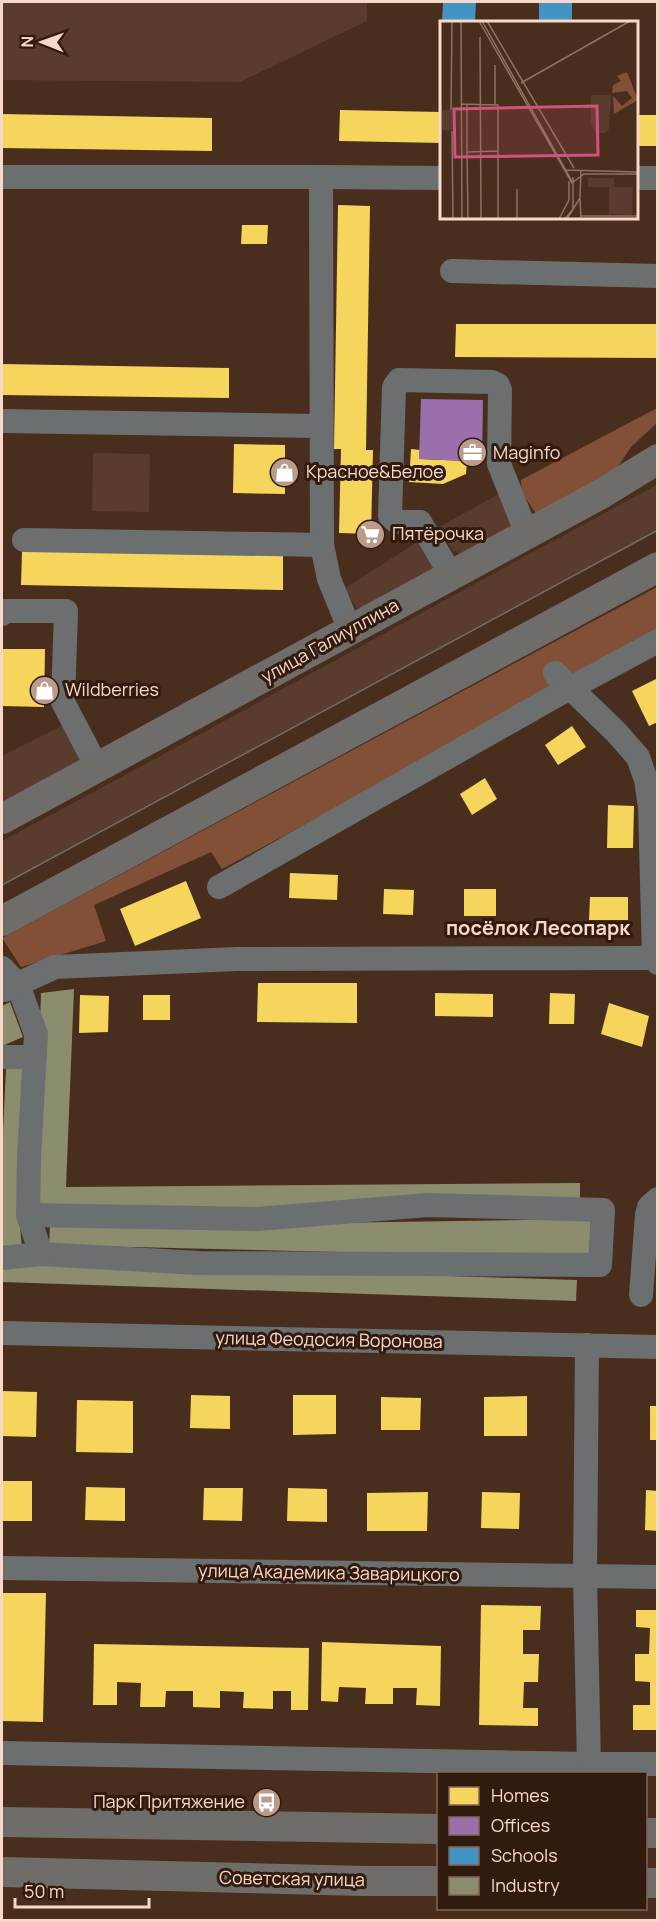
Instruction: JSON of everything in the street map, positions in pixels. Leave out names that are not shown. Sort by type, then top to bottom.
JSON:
[{"type":"main road","name":"улица Галиуллина","points":[[2,819],[601,494],[657,459]]},
{"type":"main road","points":[[2,921],[657,567]]},
{"type":"main road","points":[[2,1822],[437,1829]]},
{"type":"main road","name":"Советская улица","points":[[2,1872],[437,1881]]},
{"type":"street","points":[[2,177],[440,177]]},
{"type":"street","points":[[321,177],[322,544],[329,579],[350,630]]},
{"type":"street","points":[[638,178],[657,178]]},
{"type":"street","points":[[452,271],[657,276]]},
{"type":"street","points":[[451,575],[420,522],[397,522],[390,516],[394,387],[399,380],[492,382],[498,385],[500,390],[499,464],[527,534]]},
{"type":"street","points":[[2,421],[320,426]]},
{"type":"street","points":[[24,540],[322,544]]},
{"type":"street","points":[[2,614],[4,611],[66,612],[63,702],[97,768]]},
{"type":"street","points":[[219,887],[550,699],[563,681],[657,641]]},
{"type":"street","points":[[10,988],[55,967],[237,959],[656,960],[650,807],[646,780],[638,757],[563,681]]},
{"type":"street","points":[[2,968],[10,988],[36,1034],[28,1215],[41,1254]]},
{"type":"street","points":[[2,1057],[35,1057]]},
{"type":"street","points":[[641,1295],[647,1215],[649,1207],[657,1199]]},
{"type":"street","points":[[2,1258],[41,1254],[199,1263],[600,1265],[603,1210],[428,1205],[257,1219],[28,1215]]},
{"type":"street","name":"улица Феодосия Воронова","points":[[2,1333],[657,1347]]},
{"type":"street","points":[[587,1345],[585,1577],[589,1764]]},
{"type":"street","name":"улица Академика Заварицкого","points":[[2,1568],[657,1577]]},
{"type":"street","points":[[2,1753],[657,1764]]},
{"type":"shaded area","points":[[2,2],[367,2],[367,21],[240,82],[2,80]]},
{"type":"shaded area","points":[[657,408],[657,423],[631,447],[613,474],[537,515],[522,493],[521,480]]},
{"type":"shaded area","points":[[93,453],[150,454],[149,512],[92,511]]},
{"type":"shaded area","points":[[657,485],[657,530],[2,884],[2,841]]},
{"type":"shaded area","points":[[506,490],[516,514],[510,529],[460,554],[452,550],[439,527]]},
{"type":"shaded area","points":[[422,539],[441,565],[370,608],[357,608],[344,589]]},
{"type":"shaded area","points":[[657,587],[657,636],[222,869],[211,852],[94,905],[106,941],[21,967],[2,938]]},
{"type":"shaded area","points":[[64,725],[82,750],[78,762],[2,805],[2,756]]},
{"type":"building: Homes","points":[[340,110],[440,112],[440,143],[339,141]]},
{"type":"building: Homes","points":[[2,114],[212,118],[212,151],[2,148]]},
{"type":"building: Homes","points":[[638,115],[658,115],[658,146],[638,146]]},
{"type":"building: Homes","points":[[338,205],[370,206],[366,450],[373,450],[371,534],[339,533],[341,449],[334,449]]},
{"type":"building: Homes","points":[[242,225],[268,225],[267,244],[241,244]]},
{"type":"building: Homes","points":[[456,324],[658,324],[658,358],[455,357]]},
{"type":"building: Homes","points":[[2,364],[229,368],[229,398],[2,395]]},
{"type":"building: Homes","points":[[234,444],[285,445],[285,494],[233,493]]},
{"type":"building: Homes","points":[[411,449],[420,450],[419,459],[467,461],[466,474],[443,484],[409,482]]},
{"type":"building: Homes","points":[[22,551],[283,555],[283,590],[21,585]]},
{"type":"building: Homes","points":[[2,649],[45,649],[44,707],[2,706]]},
{"type":"building: Homes","points":[[658,678],[658,722],[649,726],[632,691]]},
{"type":"building: Homes","points":[[572,726],[586,747],[558,765],[545,745]]},
{"type":"building: Homes","points":[[485,778],[497,799],[472,815],[460,794]]},
{"type":"building: Homes","points":[[608,805],[634,806],[633,848],[607,848]]},
{"type":"building: Homes","points":[[290,873],[338,875],[337,900],[289,898]]},
{"type":"building: Homes","points":[[186,881],[201,918],[135,946],[120,909]]},
{"type":"building: Homes","points":[[384,889],[414,890],[413,915],[383,914]]},
{"type":"building: Homes","points":[[464,889],[496,889],[496,916],[464,916]]},
{"type":"building: Homes","points":[[590,897],[628,897],[628,920],[589,920]]},
{"type":"building: Homes","points":[[258,983],[357,983],[357,1023],[257,1022]]},
{"type":"building: Homes","points":[[435,993],[493,994],[493,1017],[435,1016]]},
{"type":"building: Homes","points":[[550,993],[575,994],[574,1024],[549,1024]]},
{"type":"building: Homes","points":[[80,995],[109,996],[108,1032],[79,1033]]},
{"type":"building: Homes","points":[[143,995],[170,995],[170,1020],[143,1020]]},
{"type":"building: Homes","points":[[609,1003],[649,1016],[642,1047],[601,1034]]},
{"type":"building: Homes","points":[[2,1391],[37,1392],[36,1437],[2,1436]]},
{"type":"building: Homes","points":[[191,1395],[230,1396],[230,1429],[190,1428]]},
{"type":"building: Homes","points":[[293,1395],[336,1395],[336,1434],[293,1435]]},
{"type":"building: Homes","points":[[527,1396],[527,1436],[484,1436],[484,1397]]},
{"type":"building: Homes","points":[[381,1397],[421,1398],[420,1430],[381,1430]]},
{"type":"building: Homes","points":[[77,1400],[133,1401],[133,1453],[76,1452]]},
{"type":"building: Homes","points":[[650,1406],[658,1406],[658,1440],[650,1440]]},
{"type":"building: Homes","points":[[2,1481],[32,1481],[32,1521],[2,1521]]},
{"type":"building: Homes","points":[[86,1487],[125,1488],[125,1521],[85,1520]]},
{"type":"building: Homes","points":[[204,1488],[243,1488],[242,1521],[203,1520]]},
{"type":"building: Homes","points":[[288,1488],[327,1489],[327,1522],[287,1521]]},
{"type":"building: Homes","points":[[646,1490],[658,1491],[658,1531],[645,1530]]},
{"type":"building: Homes","points":[[428,1492],[427,1531],[367,1531],[367,1493]]},
{"type":"building: Homes","points":[[482,1492],[520,1493],[519,1529],[481,1528]]},
{"type":"building: Homes","points":[[2,1593],[46,1593],[43,1722],[2,1721]]},
{"type":"building: Homes","points":[[481,1605],[541,1606],[540,1630],[523,1630],[523,1654],[539,1654],[538,1682],[524,1682],[523,1708],[538,1708],[538,1726],[479,1725]]},
{"type":"building: Homes","points":[[636,1610],[658,1610],[658,1730],[633,1730],[633,1705],[650,1705],[650,1682],[635,1681],[635,1654],[649,1654],[650,1628],[636,1627]]},
{"type":"building: Homes","points":[[322,1642],[441,1646],[440,1706],[416,1705],[417,1688],[393,1688],[393,1704],[365,1704],[366,1688],[339,1687],[338,1702],[321,1701]]},
{"type":"building: Homes","points":[[94,1644],[309,1648],[308,1710],[291,1710],[291,1691],[273,1691],[273,1709],[243,1708],[244,1692],[220,1691],[220,1708],[193,1707],[193,1691],[166,1691],[165,1707],[140,1707],[141,1683],[117,1682],[117,1705],[93,1705]]},
{"type":"building: Offices","points":[[421,399],[483,400],[482,460],[419,459]]},
{"type":"building: Schools","points":[[443,2],[476,2],[475,21],[442,21]]},
{"type":"building: Schools","points":[[539,2],[572,2],[572,21],[539,21]]},
{"type":"building: Industry","points":[[74,989],[66,1187],[580,1183],[580,1201],[265,1211],[34,1207],[41,993]]},
{"type":"building: Industry","points":[[10,1002],[23,1037],[2,1046],[2,1006]]},
{"type":"building: Industry","points":[[6,1068],[24,1069],[19,1215],[22,1249],[2,1252],[2,1152]]},
{"type":"building: Industry","points":[[590,1219],[590,1258],[49,1245],[50,1227]]},
{"type":"building: Industry","points":[[41,1263],[577,1280],[576,1301],[2,1282],[2,1265]]},
{"type":"tram line","points":[[2,885],[658,530]]},
{"type":"place","name":"Maginfo","points":[[472,453]]},
{"type":"place","name":"Красное&Белое","points":[[285,472]]},
{"type":"place","name":"Пятёрочка","points":[[371,534]]},
{"type":"place","name":"Wildberries","points":[[44,690]]},
{"type":"place","name":"Парк Притяжение","points":[[266,1802]]},
{"type":"district","name":"посёлок Лесопарк","points":[[538,928]]}]
